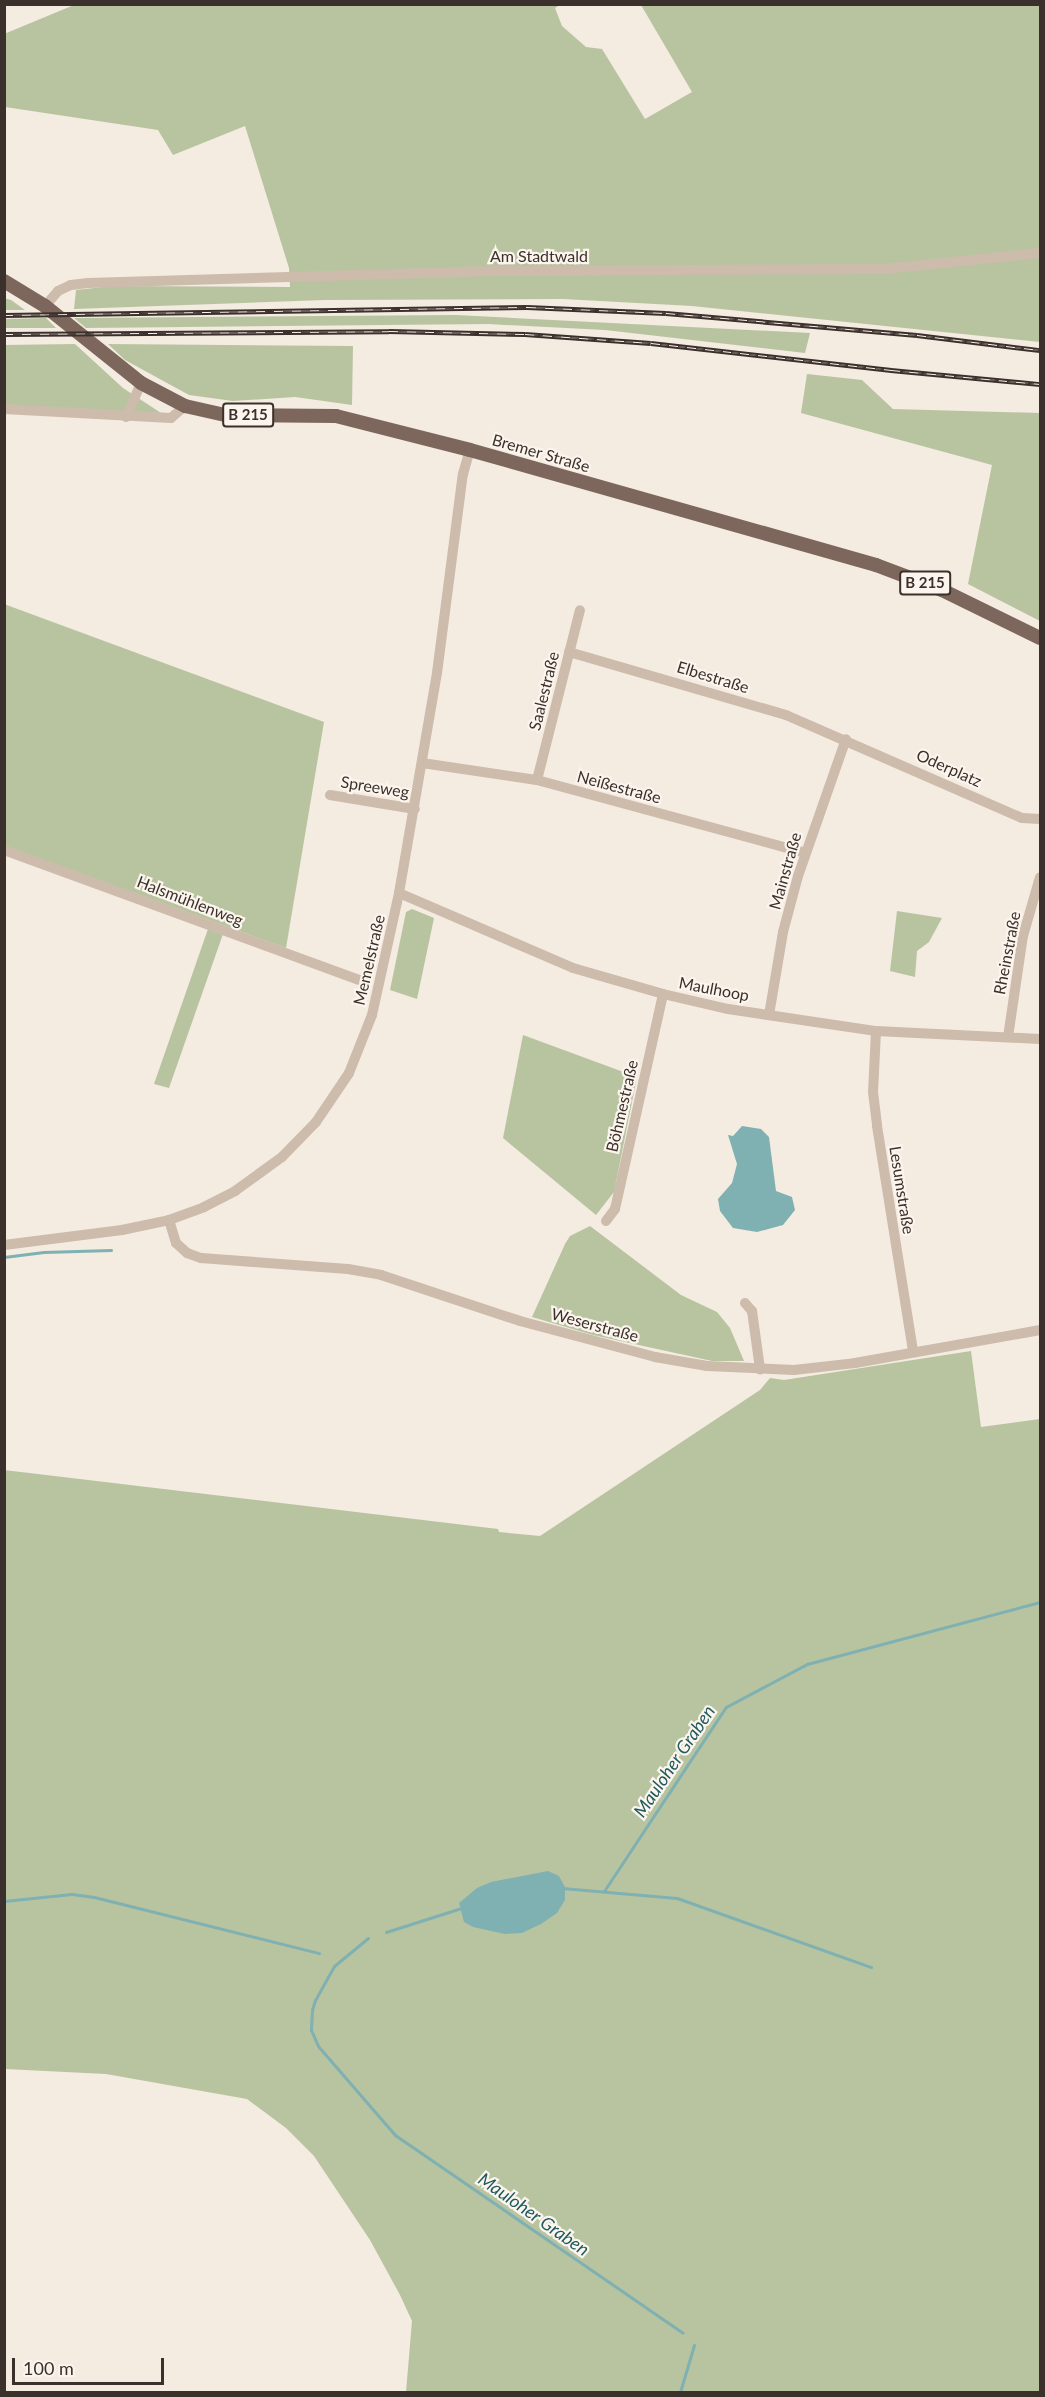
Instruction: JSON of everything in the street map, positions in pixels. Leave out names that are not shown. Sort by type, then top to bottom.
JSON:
[{"type":"main road","name":"B 215","points":[[4,281],[45,306]]},
{"type":"main road","name":"Bremer Straße","points":[[45,306],[141,383],[184,406],[225,415],[336,416],[470,450],[876,565],[942,590],[1041,638]]},
{"type":"street","name":"Am Stadtwald","points":[[45,306],[58,291],[71,285],[88,283],[486,271],[884,269],[1041,253]]},
{"type":"street","points":[[126,417],[141,383]]},
{"type":"street","points":[[4,409],[171,418],[184,406]]},
{"type":"street","name":"Memelstraße","points":[[4,1245],[122,1230],[169,1220],[204,1207],[236,1191],[266,1170],[297,1142],[333,1098],[362,1045],[372,1015],[399,893],[415,809],[463,474],[470,450]]},
{"type":"street","name":"Saalestraße","points":[[537,780],[580,610]]},
{"type":"street","name":"Elbestraße","points":[[570,652],[786,715],[846,739]]},
{"type":"street","name":"Oderplatz","points":[[846,739],[1022,818],[1041,819]]},
{"type":"street","name":"Mainstraße","points":[[769,1015],[783,933],[805,852],[846,739]]},
{"type":"street","name":"Neißestraße","points":[[422,763],[537,780],[805,852]]},
{"type":"street","name":"Spreeweg","points":[[330,795],[415,809]]},
{"type":"street","name":"Halsmühlenweg","points":[[4,850],[365,981]]},
{"type":"street","name":"Rheinstraße","points":[[1008,1037],[1023,936],[1041,877]]},
{"type":"street","name":"Maulhoop","points":[[399,893],[573,968],[663,994],[769,1015],[876,1030],[1041,1039]]},
{"type":"street","name":"Böhmestraße","points":[[606,1221],[615,1209],[663,994]]},
{"type":"street","name":"Lesumstraße","points":[[876,1030],[873,1092],[913,1352]]},
{"type":"street","name":"Weserstraße","points":[[169,1220],[176,1243],[187,1253],[201,1258],[348,1269],[381,1275],[520,1321],[655,1356],[707,1366],[794,1370],[1041,1330]]},
{"type":"street","points":[[745,1303],[752,1311],[761,1358],[760,1369]]},
{"type":"green space","points":[[74,5],[560,5],[555,8],[562,26],[586,47],[602,49],[645,119],[692,92],[641,5],[1040,5],[1040,342],[692,306],[563,299],[325,300],[74,309],[76,290],[112,286],[290,287],[289,268],[245,126],[173,155],[158,130],[5,107],[4,34]]},
{"type":"green space","points":[[4,298],[11,300],[25,310],[5,310]]},
{"type":"green space","points":[[456,315],[810,333],[805,353],[605,330],[488,324],[86,328],[74,318]]},
{"type":"green space","points":[[46,318],[56,328],[5,328],[5,319]]},
{"type":"green space","points":[[75,344],[123,388],[161,413],[5,405],[4,345]]},
{"type":"green space","points":[[108,344],[353,346],[352,405],[295,397],[233,401],[189,395],[125,360]]},
{"type":"green space","points":[[807,374],[862,380],[893,409],[1040,413],[1040,621],[968,584],[992,465],[801,413]]},
{"type":"green space","points":[[4,604],[324,722],[286,948],[5,846]]},
{"type":"green space","points":[[412,909],[434,918],[417,999],[390,990],[406,912]]},
{"type":"green space","points":[[897,911],[942,918],[929,942],[917,951],[915,977],[890,971]]},
{"type":"green space","points":[[208,929],[223,934],[169,1088],[154,1084]]},
{"type":"green space","points":[[523,1035],[637,1077],[614,1192],[596,1215],[503,1138]]},
{"type":"green space","points":[[590,1226],[681,1295],[717,1312],[730,1328],[744,1361],[712,1361],[593,1335],[532,1317],[570,1236]]},
{"type":"green space","points":[[971,1351],[981,1427],[1040,1419],[1040,2392],[406,2392],[412,2321],[370,2240],[314,2156],[286,2128],[247,2099],[106,2074],[5,2069],[4,1470],[498,1529],[499,1532],[540,1536],[760,1390],[770,1378],[784,1380]]},
{"type":"water","points":[[742,1126],[761,1129],[769,1137],[776,1191],[792,1197],[795,1210],[783,1225],[757,1232],[733,1228],[720,1211],[718,1199],[732,1183],[737,1164],[728,1135],[733,1136]]},
{"type":"water","points":[[548,1871],[559,1876],[565,1887],[565,1900],[557,1913],[541,1924],[522,1933],[505,1934],[473,1927],[464,1922],[459,1903],[477,1888],[491,1882]]},
{"type":"waterway","points":[[4,1257],[44,1252],[111,1250]]},
{"type":"waterway","name":"Mauloher Graben","points":[[604,1891],[726,1707],[807,1664],[1040,1602]]},
{"type":"waterway","points":[[562,1888],[677,1898],[871,1967]]},
{"type":"waterway","points":[[4,1901],[72,1894],[94,1897],[319,1953]]},
{"type":"waterway","name":"Mauloher Graben","points":[[386,1932],[461,1908]]},
{"type":"waterway","name":"Mauloher Graben","points":[[368,1938],[334,1966],[315,2000],[311,2030],[318,2046],[395,2135],[683,2333]]},
{"type":"waterway","name":"Mauloher Graben","points":[[680,2392],[694,2345]]},
{"type":"railway","points":[[4,315],[527,307],[666,313],[917,335],[1040,350]]},
{"type":"railway","points":[[4,334],[389,331],[525,334],[651,343],[1040,384]]}]
